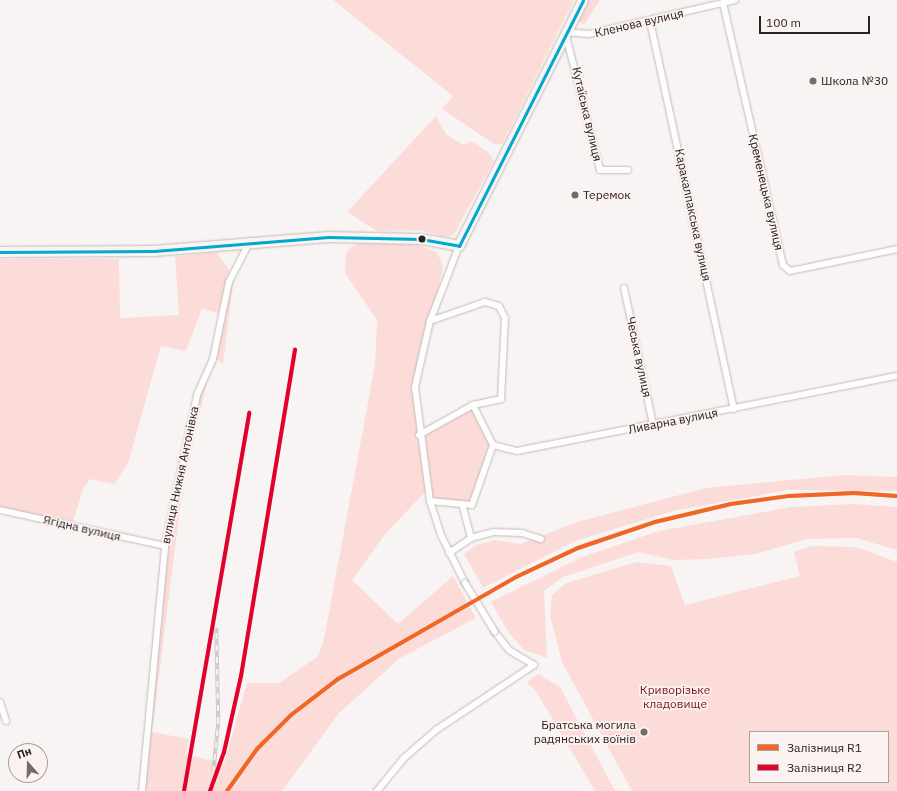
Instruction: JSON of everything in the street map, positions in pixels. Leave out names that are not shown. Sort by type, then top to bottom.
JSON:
[{"type":"main road","points":[[0,252],[154,251],[250,241],[389,237],[459,246],[565,32],[583,0]]},
{"type":"street","name":"Кленова вулиця","points":[[565,32],[589,34],[735,0]]},
{"type":"street","name":"Кременецька вулиця","points":[[723,3],[783,265],[790,271],[897,249]]},
{"type":"street","name":"Каракалпакська вулиця","points":[[650,21],[734,409]]},
{"type":"street","name":"Кутаїська вулиця","points":[[565,32],[600,170],[628,170]]},
{"type":"street","name":"вулиця Нижня Антонівка","points":[[142,791],[165,546],[197,395],[213,359],[229,282],[250,241]]},
{"type":"street","points":[[377,791],[404,758],[436,730],[534,665],[509,650],[495,632],[465,583],[449,553],[430,501],[419,435],[415,388],[430,322],[459,246]]},
{"type":"street","name":"Чеська вулиця","points":[[624,288],[653,425]]},
{"type":"street","points":[[419,435],[473,405],[501,399],[503,312],[496,304],[485,302],[430,322]]},
{"type":"street","name":"Ливарна вулиця","points":[[492,445],[517,451],[897,376]]},
{"type":"street","points":[[430,501],[472,505],[474,501],[492,445],[473,405]]},
{"type":"street","points":[[462,504],[471,538]]},
{"type":"street","name":"Ягідна вулиця","points":[[0,510],[165,546]]},
{"type":"street","points":[[449,553],[471,538],[493,532],[522,533],[541,539]]},
{"type":"street","points":[[0,702],[6,721]]},
{"type":"green space","points":[[333,0],[574,0],[502,144],[494,144],[442,109],[453,96]]},
{"type":"green space","points":[[587,0],[600,0],[584,25],[578,20]]},
{"type":"green space","points":[[436,116],[446,134],[463,145],[471,141],[488,152],[494,161],[454,234],[446,237],[419,230],[377,231],[347,212]]},
{"type":"green space","points":[[364,242],[418,245],[436,252],[441,260],[443,268],[415,387],[419,434],[473,405],[493,445],[472,505],[430,501],[428,489],[386,533],[352,580],[398,624],[453,576],[476,618],[400,658],[339,713],[282,791],[144,791],[168,547],[185,451],[199,396],[209,373],[183,485],[152,732],[189,739],[186,754],[224,764],[247,683],[279,683],[317,657],[323,644],[375,365],[377,320],[345,273],[346,254],[351,247]]},
{"type":"green space","points":[[216,252],[229,270],[218,313],[202,309],[186,351],[161,346],[128,463],[115,484],[90,479],[83,489],[72,525],[0,507],[0,259],[119,259],[120,318],[179,315],[175,257]]},
{"type":"green space","points":[[230,283],[233,284],[223,364],[216,359]]},
{"type":"green space","points":[[843,475],[897,477],[897,491],[788,490],[673,511],[575,541],[483,588],[464,554],[476,545],[495,540],[521,544],[577,522],[706,488]]},
{"type":"green space","points":[[854,504],[897,507],[897,550],[856,538],[807,539],[756,554],[707,559],[674,560],[638,552],[563,577],[544,591],[547,658],[524,650],[509,633],[491,602],[582,557],[659,531],[791,507]]},
{"type":"green space","name":"Криворізьке кладовище","points":[[812,546],[856,547],[897,562],[897,791],[632,791],[562,662],[550,616],[552,595],[566,583],[637,562],[671,566],[685,605],[800,576],[794,552]]},
{"type":"green space","points":[[538,674],[560,687],[615,791],[595,791],[537,693],[527,682]]},
{"type":"railway","points":[[210,791],[224,752],[241,676],[295,349]]},
{"type":"railway","points":[[184,791],[249,413]]},
{"type":"railway","points":[[227,791],[257,749],[291,715],[338,679],[516,577],[578,548],[655,522],[731,504],[789,496],[854,493],[897,496]]},
{"type":"railway","points":[[213,772],[218,723],[216,628]]},
{"type":"rail line","name":"R2","points":[[210,791],[224,752],[241,676],[295,349]]},
{"type":"rail line","name":"R2","points":[[184,791],[249,413]]},
{"type":"rail line","name":"R1","points":[[227,791],[257,749],[291,715],[338,679],[516,577],[578,548],[655,522],[731,504],[789,496],[854,493],[897,496]]},
{"type":"transit line","points":[[0,252],[154,251],[328,237],[421,239],[459,246],[583,0]]},
{"type":"place","name":"Школа №30","points":[[813,81]]},
{"type":"place","name":"Теремок","points":[[575,195]]},
{"type":"place","name":"Братська могила радянських воїнів","points":[[644,732]]}]
